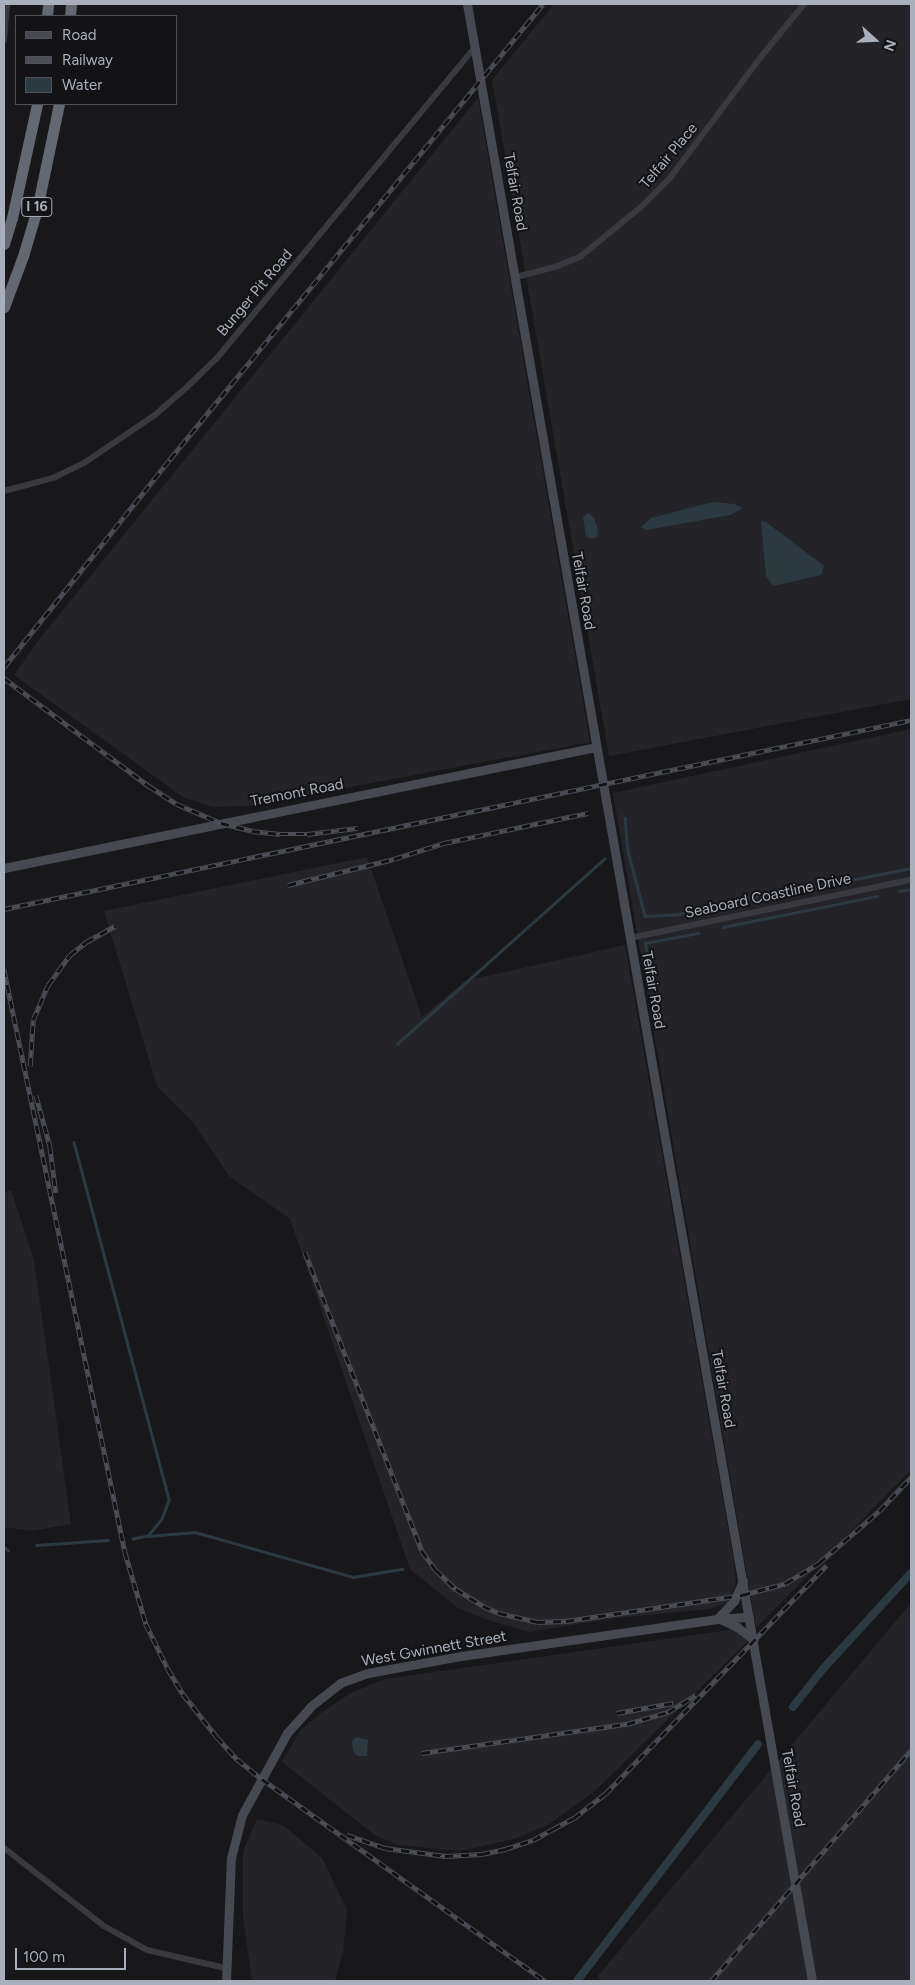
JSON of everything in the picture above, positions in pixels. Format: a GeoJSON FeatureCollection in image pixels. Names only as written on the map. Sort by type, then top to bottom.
{"type":"FeatureCollection","features":[{"type":"Feature","properties":{"kind":"highway","name":"I 16"},"geometry":{"type":"LineString","coordinates":[[4,244],[14,210],[37,105]]}},
{"type":"Feature","properties":{"kind":"highway","name":"I 16"},"geometry":{"type":"LineString","coordinates":[[4,307],[23,256],[37,209],[59,105]]}},
{"type":"Feature","properties":{"kind":"street"},"geometry":{"type":"LineString","coordinates":[[4,40],[7,4]]}},
{"type":"Feature","properties":{"kind":"street","name":"Telfair Road"},"geometry":{"type":"LineString","coordinates":[[467,4],[812,1981]]}},
{"type":"Feature","properties":{"kind":"street","name":"Telfair Place"},"geometry":{"type":"LineString","coordinates":[[516,277],[558,266],[581,256],[642,206],[670,178],[760,58],[804,4]]}},
{"type":"Feature","properties":{"kind":"street","name":"Bunger Pit Road"},"geometry":{"type":"LineString","coordinates":[[4,491],[53,478],[84,463],[155,415],[188,386],[217,358],[475,47]]}},
{"type":"Feature","properties":{"kind":"street","name":"Tremont Road"},"geometry":{"type":"LineString","coordinates":[[4,868],[596,747]]}},
{"type":"Feature","properties":{"kind":"street","name":"Seaboard Coastline Drive"},"geometry":{"type":"LineString","coordinates":[[630,938],[911,880]]}},
{"type":"Feature","properties":{"kind":"street"},"geometry":{"type":"LineString","coordinates":[[743,1581],[734,1601],[717,1619],[737,1627],[754,1640]]}},
{"type":"Feature","properties":{"kind":"street","name":"West Gwinnett Street"},"geometry":{"type":"LineString","coordinates":[[226,1981],[225,1968],[231,1858],[242,1816],[287,1733],[312,1706],[340,1683],[368,1673],[461,1656],[749,1614]]}},
{"type":"Feature","properties":{"kind":"street"},"geometry":{"type":"LineString","coordinates":[[4,1848],[104,1926],[147,1950],[225,1968]]}},
{"type":"Feature","properties":{"kind":"shaded area"},"geometry":{"type":"Polygon","coordinates":[[[554,4],[911,4],[911,699],[609,756],[492,80],[554,4]]]}},
{"type":"Feature","properties":{"kind":"shaded area"},"geometry":{"type":"Polygon","coordinates":[[[478,98],[590,742],[249,806],[212,807],[183,797],[14,675],[41,637],[478,98]]]}},
{"type":"Feature","properties":{"kind":"shaded area"},"geometry":{"type":"Polygon","coordinates":[[[911,729],[911,1470],[756,1628],[613,793],[911,729]]]}},
{"type":"Feature","properties":{"kind":"shaded area"},"geometry":{"type":"Polygon","coordinates":[[[367,857],[422,1017],[465,981],[625,945],[734,1562],[736,1585],[728,1602],[710,1609],[616,1618],[529,1632],[485,1619],[458,1608],[410,1569],[290,1219],[229,1176],[192,1121],[157,1086],[104,911],[367,857]]]}},
{"type":"Feature","properties":{"kind":"shaded area"},"geometry":{"type":"Polygon","coordinates":[[[11,1190],[34,1260],[71,1524],[32,1531],[4,1527],[4,1193],[11,1190]]]}},
{"type":"Feature","properties":{"kind":"shaded area"},"geometry":{"type":"Polygon","coordinates":[[[911,1603],[911,1981],[601,1981],[597,1977],[911,1603]]]}},
{"type":"Feature","properties":{"kind":"shaded area"},"geometry":{"type":"Polygon","coordinates":[[[736,1629],[748,1641],[596,1790],[548,1825],[514,1839],[460,1851],[399,1845],[376,1836],[282,1762],[300,1731],[321,1713],[351,1693],[385,1679],[736,1629]]]}},
{"type":"Feature","properties":{"kind":"shaded area"},"geometry":{"type":"Polygon","coordinates":[[[257,1819],[283,1825],[322,1858],[347,1910],[343,1952],[335,1981],[252,1981],[243,1916],[243,1851],[257,1819]]]}},
{"type":"Feature","properties":{"kind":"water"},"geometry":{"type":"Polygon","coordinates":[[[713,502],[734,504],[743,508],[730,515],[646,530],[641,527],[651,518],[713,502]]]}},
{"type":"Feature","properties":{"kind":"water"},"geometry":{"type":"Polygon","coordinates":[[[589,513],[594,518],[598,529],[597,537],[591,539],[586,536],[583,517],[589,513]]]}},
{"type":"Feature","properties":{"kind":"water"},"geometry":{"type":"Polygon","coordinates":[[[761,521],[766,522],[824,566],[821,575],[773,586],[766,576],[761,521]]]}},
{"type":"Feature","properties":{"kind":"water"},"geometry":{"type":"Polygon","coordinates":[[[356,1737],[368,1740],[367,1756],[357,1756],[353,1750],[352,1742],[356,1737]]]}},
{"type":"Feature","properties":{"kind":"waterway"},"geometry":{"type":"LineString","coordinates":[[625,818],[628,851],[645,916],[679,914],[745,898],[785,893]]}},
{"type":"Feature","properties":{"kind":"waterway"},"geometry":{"type":"LineString","coordinates":[[397,1044],[604,859]]}},
{"type":"Feature","properties":{"kind":"waterway"},"geometry":{"type":"LineString","coordinates":[[805,889],[911,868]]}},
{"type":"Feature","properties":{"kind":"waterway"},"geometry":{"type":"LineString","coordinates":[[899,891],[911,889]]}},
{"type":"Feature","properties":{"kind":"waterway"},"geometry":{"type":"LineString","coordinates":[[723,927],[877,896]]}},
{"type":"Feature","properties":{"kind":"waterway"},"geometry":{"type":"LineString","coordinates":[[650,978],[645,943],[698,933]]}},
{"type":"Feature","properties":{"kind":"waterway"},"geometry":{"type":"LineString","coordinates":[[74,1142],[169,1500],[162,1519],[148,1536],[133,1539]]}},
{"type":"Feature","properties":{"kind":"waterway"},"geometry":{"type":"LineString","coordinates":[[148,1536],[195,1532],[353,1577],[402,1569]]}},
{"type":"Feature","properties":{"kind":"waterway"},"geometry":{"type":"LineString","coordinates":[[36,1545],[108,1540]]}},
{"type":"Feature","properties":{"kind":"waterway"},"geometry":{"type":"LineString","coordinates":[[4,1547],[8,1550]]}},
{"type":"Feature","properties":{"kind":"waterway"},"geometry":{"type":"LineString","coordinates":[[793,1707],[822,1670],[911,1573]]}},
{"type":"Feature","properties":{"kind":"waterway"},"geometry":{"type":"LineString","coordinates":[[577,1981],[758,1744]]}},
{"type":"Feature","properties":{"kind":"railway"},"geometry":{"type":"LineString","coordinates":[[4,667],[170,459],[543,4]]}},
{"type":"Feature","properties":{"kind":"railway"},"geometry":{"type":"LineString","coordinates":[[4,678],[149,786],[177,804],[221,823],[252,831],[280,834],[307,834],[358,828]]}},
{"type":"Feature","properties":{"kind":"railway"},"geometry":{"type":"LineString","coordinates":[[4,909],[911,720]]}},
{"type":"Feature","properties":{"kind":"railway"},"geometry":{"type":"LineString","coordinates":[[288,885],[394,859],[444,843],[588,813]]}},
{"type":"Feature","properties":{"kind":"railway"},"geometry":{"type":"LineString","coordinates":[[30,1066],[33,1020],[48,985],[70,955],[86,942],[115,926]]}},
{"type":"Feature","properties":{"kind":"railway"},"geometry":{"type":"LineString","coordinates":[[4,969],[125,1552],[146,1624],[168,1669],[183,1694],[237,1759],[262,1779],[545,1981]]}},
{"type":"Feature","properties":{"kind":"railway"},"geometry":{"type":"LineString","coordinates":[[36,1095],[50,1146],[56,1193]]}},
{"type":"Feature","properties":{"kind":"railway"},"geometry":{"type":"LineString","coordinates":[[305,1252],[422,1551],[436,1570],[456,1589],[483,1606],[499,1613],[537,1622],[566,1621],[742,1595],[786,1583],[819,1563],[879,1511],[911,1477]]}},
{"type":"Feature","properties":{"kind":"railway"},"geometry":{"type":"LineString","coordinates":[[347,1835],[385,1848],[445,1856],[482,1854],[533,1840],[574,1818],[605,1794],[826,1566]]}},
{"type":"Feature","properties":{"kind":"railway"},"geometry":{"type":"LineString","coordinates":[[422,1753],[627,1724],[668,1712],[696,1695]]}},
{"type":"Feature","properties":{"kind":"railway"},"geometry":{"type":"LineString","coordinates":[[617,1713],[673,1703]]}},
{"type":"Feature","properties":{"kind":"railway"},"geometry":{"type":"LineString","coordinates":[[711,1981],[911,1750]]}}]}
